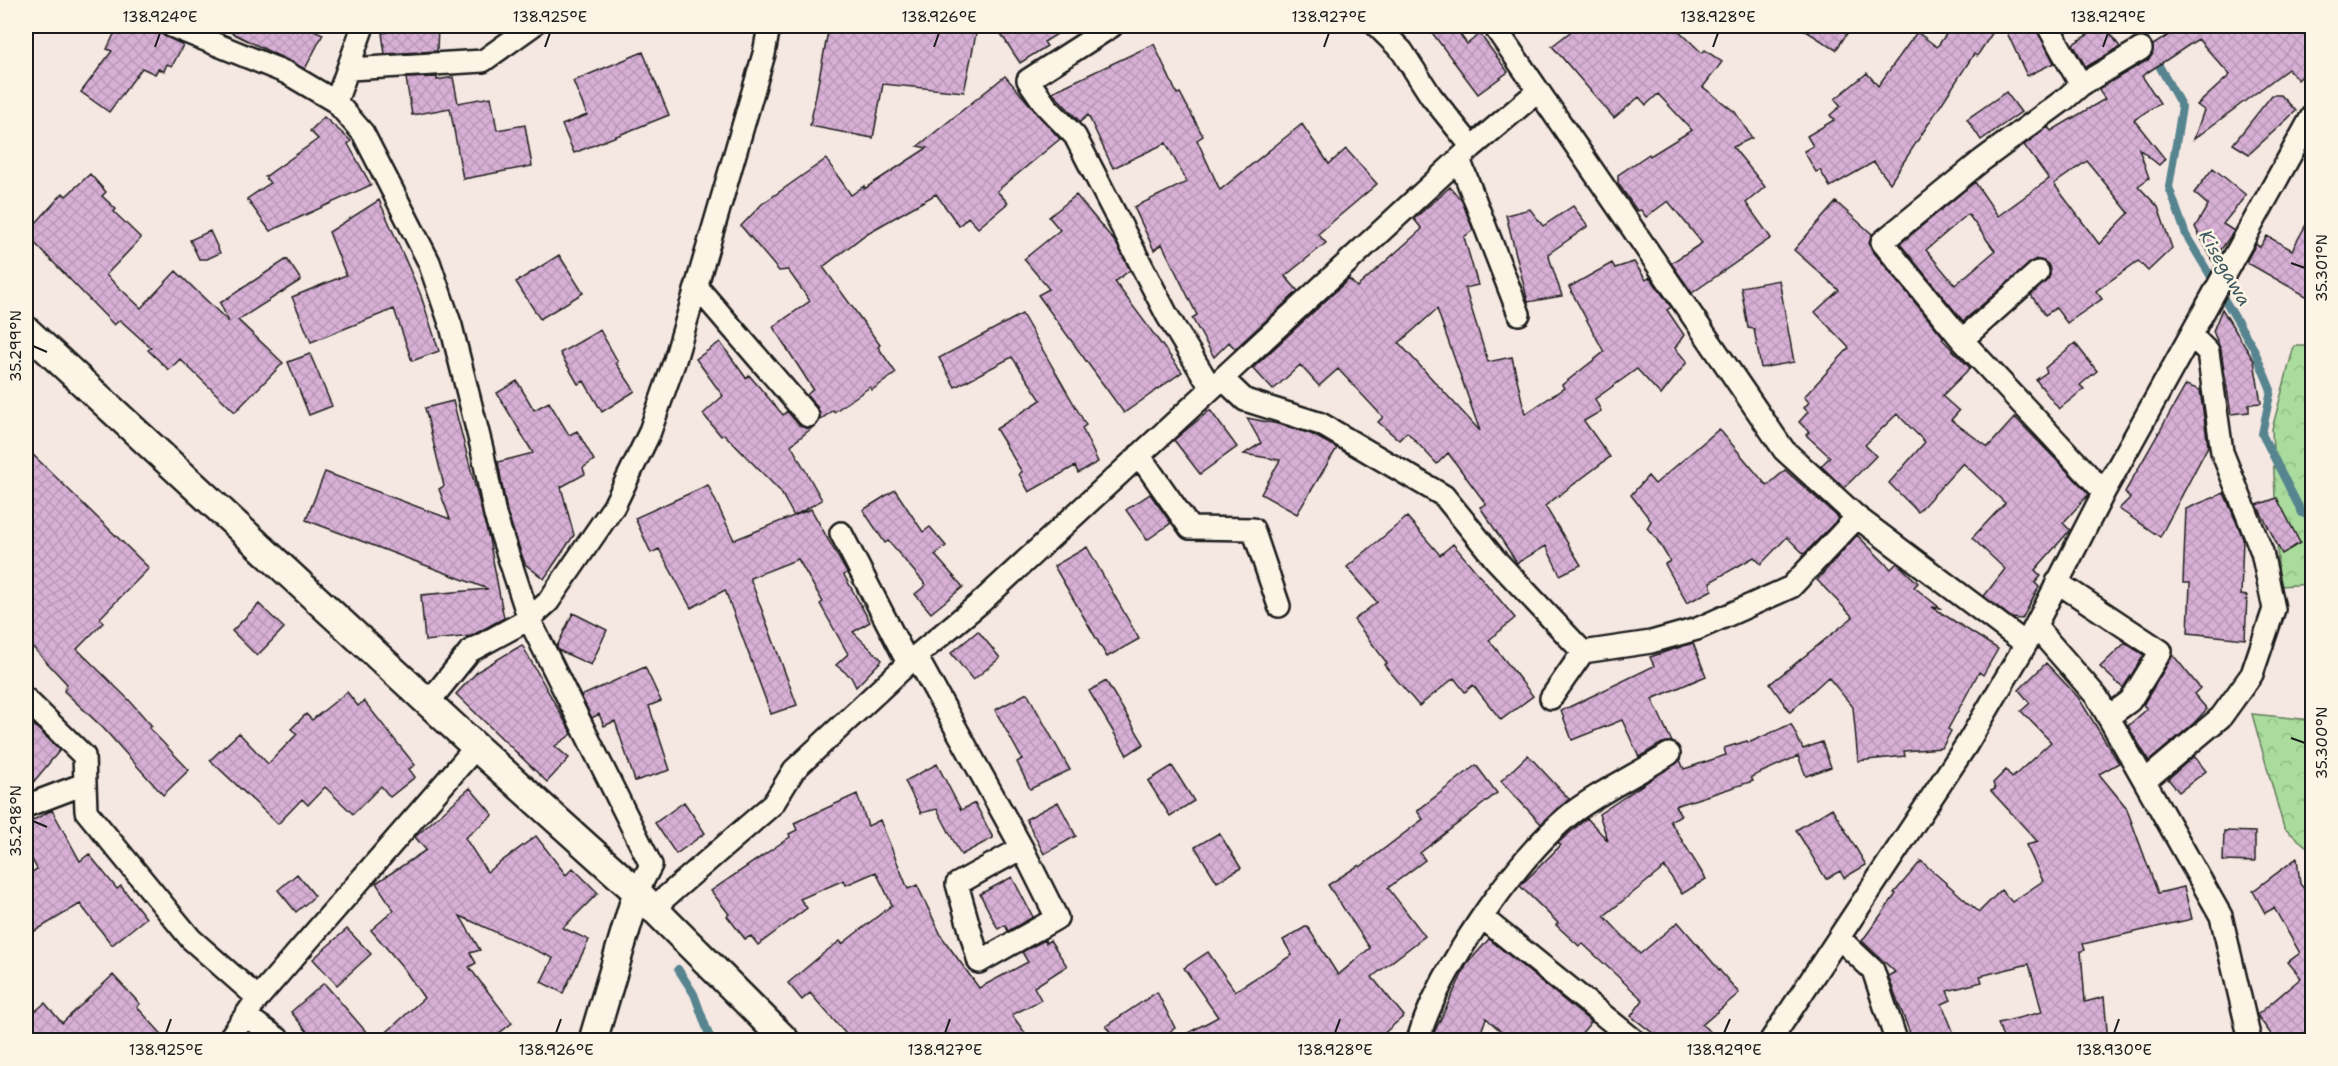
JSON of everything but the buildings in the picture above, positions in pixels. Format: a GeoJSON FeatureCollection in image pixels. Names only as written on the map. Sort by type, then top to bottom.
{"type":"FeatureCollection","features":[{"type":"Feature","properties":{"kind":"street"},"geometry":{"type":"LineString","coordinates":[[171,26],[288,73],[336,102],[363,133],[429,262],[451,326],[498,525],[529,619],[651,865],[644,900],[593,1041]]}},
{"type":"Feature","properties":{"kind":"street"},"geometry":{"type":"LineString","coordinates":[[336,102],[350,69],[363,26]]}},
{"type":"Feature","properties":{"kind":"street"},"geometry":{"type":"LineString","coordinates":[[350,69],[483,62],[532,26]]}},
{"type":"Feature","properties":{"kind":"street"},"geometry":{"type":"LineString","coordinates":[[428,702],[470,651],[529,619],[548,602],[614,506],[649,434],[675,360],[764,54],[769,26]]}},
{"type":"Feature","properties":{"kind":"street"},"geometry":{"type":"LineString","coordinates":[[1112,26],[1028,80],[1046,106],[1075,136],[1167,315],[1217,383],[1245,400],[1321,424],[1444,496],[1495,560],[1583,652]]}},
{"type":"Feature","properties":{"kind":"street"},"geometry":{"type":"LineString","coordinates":[[1377,26],[1402,51],[1466,153],[1519,314]]}},
{"type":"Feature","properties":{"kind":"street"},"geometry":{"type":"LineString","coordinates":[[1494,26],[1511,36],[1538,91],[1784,450],[1857,517],[2030,635],[2097,697],[2221,916],[2250,1041]]}},
{"type":"Feature","properties":{"kind":"street"},"geometry":{"type":"LineString","coordinates":[[2048,26],[2081,85]]}},
{"type":"Feature","properties":{"kind":"street"},"geometry":{"type":"LineString","coordinates":[[2104,492],[1962,340],[1882,242],[1981,161],[2066,99],[2081,85],[2141,50]]}},
{"type":"Feature","properties":{"kind":"street"},"geometry":{"type":"LineString","coordinates":[[644,900],[773,804],[794,770],[912,660],[980,603],[1466,153],[1538,91]]}},
{"type":"Feature","properties":{"kind":"street"},"geometry":{"type":"LineString","coordinates":[[1771,1041],[1967,744],[2030,635],[2104,492],[2313,116]]}},
{"type":"Feature","properties":{"kind":"street"},"geometry":{"type":"LineString","coordinates":[[1962,340],[2038,272]]}},
{"type":"Feature","properties":{"kind":"street"},"geometry":{"type":"LineString","coordinates":[[697,287],[808,416]]}},
{"type":"Feature","properties":{"kind":"street"},"geometry":{"type":"LineString","coordinates":[[26,330],[644,900],[785,1041]]}},
{"type":"Feature","properties":{"kind":"street"},"geometry":{"type":"LineString","coordinates":[[2146,780],[2221,717],[2252,674],[2274,609],[2262,552],[2222,452],[2208,352],[2191,334]]}},
{"type":"Feature","properties":{"kind":"street"},"geometry":{"type":"LineString","coordinates":[[1139,455],[1190,528],[1253,529],[1279,606]]}},
{"type":"Feature","properties":{"kind":"street"},"geometry":{"type":"LineString","coordinates":[[1551,698],[1583,652],[1651,642],[1697,629],[1791,587],[1857,517]]}},
{"type":"Feature","properties":{"kind":"street"},"geometry":{"type":"LineString","coordinates":[[841,533],[1022,848],[1057,918],[979,962],[957,884],[1022,848]]}},
{"type":"Feature","properties":{"kind":"street"},"geometry":{"type":"LineString","coordinates":[[2057,582],[2161,651],[2130,701],[2108,717]]}},
{"type":"Feature","properties":{"kind":"street"},"geometry":{"type":"LineString","coordinates":[[26,699],[84,756],[86,811],[191,939],[280,1041]]}},
{"type":"Feature","properties":{"kind":"street"},"geometry":{"type":"LineString","coordinates":[[228,1041],[252,1007],[476,747]]}},
{"type":"Feature","properties":{"kind":"street"},"geometry":{"type":"LineString","coordinates":[[1418,1041],[1424,1018],[1443,982],[1483,918],[1524,860],[1569,816],[1670,754]]}},
{"type":"Feature","properties":{"kind":"street"},"geometry":{"type":"LineString","coordinates":[[26,806],[84,784]]}},
{"type":"Feature","properties":{"kind":"street"},"geometry":{"type":"LineString","coordinates":[[1483,918],[1634,1041]]}},
{"type":"Feature","properties":{"kind":"street"},"geometry":{"type":"LineString","coordinates":[[1839,938],[1873,970],[1896,1041]]}},
{"type":"Feature","properties":{"kind":"green space"},"geometry":{"type":"Polygon","coordinates":[[[2294,346],[2312,346],[2312,584],[2279,586],[2272,429],[2294,346]]]}},
{"type":"Feature","properties":{"kind":"green space"},"geometry":{"type":"Polygon","coordinates":[[[2252,714],[2312,720],[2312,851],[2284,828],[2252,714]]]}},
{"type":"Feature","properties":{"kind":"waterway","name":"Kisegawa"},"geometry":{"type":"LineString","coordinates":[[2137,26],[2182,107],[2169,187],[2186,235],[2254,349],[2271,390],[2262,434],[2302,513],[2312,517]]}},
{"type":"Feature","properties":{"kind":"waterway"},"geometry":{"type":"LineString","coordinates":[[678,969],[694,994],[709,1035],[714,1040]]}}]}
